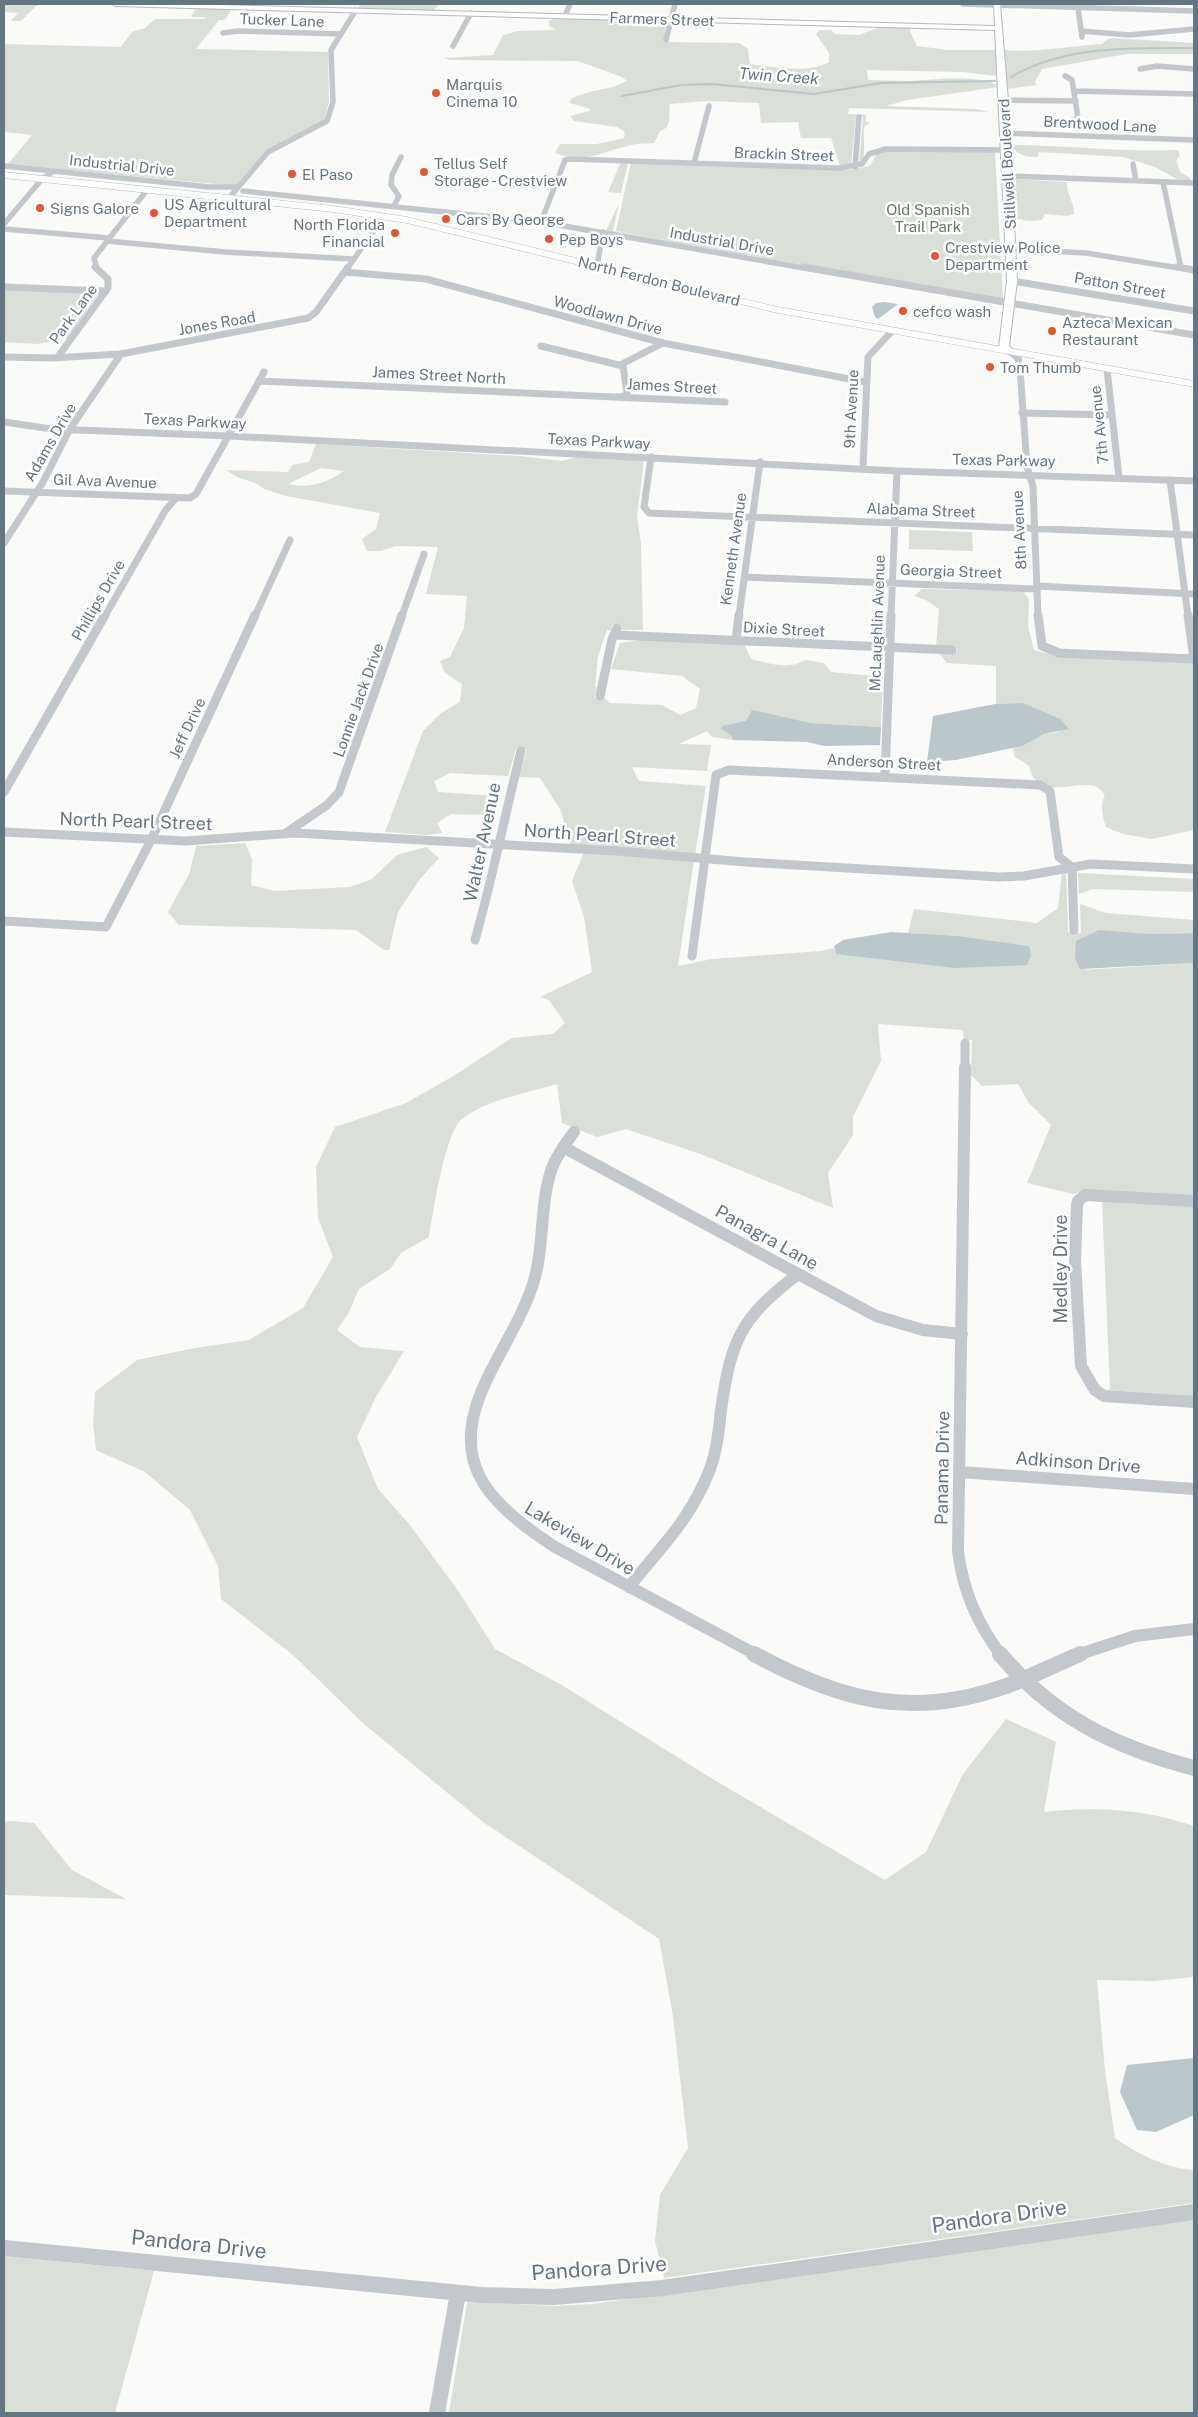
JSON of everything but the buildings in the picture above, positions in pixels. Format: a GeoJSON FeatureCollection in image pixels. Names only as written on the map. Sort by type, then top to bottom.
{"type":"FeatureCollection","features":[{"type":"Feature","properties":{"kind":"main road","name":"North Ferdon Boulevard"},"geometry":{"type":"LineString","coordinates":[[4,175],[384,216],[463,232],[764,307],[1194,384]]}},
{"type":"Feature","properties":{"kind":"street","name":"Farmers Street"},"geometry":{"type":"LineString","coordinates":[[115,4],[999,28]]}},
{"type":"Feature","properties":{"kind":"street"},"geometry":{"type":"LineString","coordinates":[[565,16],[570,4]]}},
{"type":"Feature","properties":{"kind":"street"},"geometry":{"type":"LineString","coordinates":[[666,40],[675,4]]}},
{"type":"Feature","properties":{"kind":"street"},"geometry":{"type":"LineString","coordinates":[[963,4],[1194,11]]}},
{"type":"Feature","properties":{"kind":"street","name":"Stillwell Boulevard"},"geometry":{"type":"LineString","coordinates":[[997,4],[1004,100],[1011,249],[1012,280],[1004,347],[1009,351]]}},
{"type":"Feature","properties":{"kind":"street"},"geometry":{"type":"LineString","coordinates":[[1078,8],[1082,34],[1129,35],[1194,29]]}},
{"type":"Feature","properties":{"kind":"street"},"geometry":{"type":"LineString","coordinates":[[233,199],[250,182],[247,179],[268,152],[327,121],[332,102],[330,54],[356,10]]}},
{"type":"Feature","properties":{"kind":"street"},"geometry":{"type":"LineString","coordinates":[[453,46],[471,13]]}},
{"type":"Feature","properties":{"kind":"street","name":"Tucker Lane"},"geometry":{"type":"LineString","coordinates":[[223,32],[341,34]]}},
{"type":"Feature","properties":{"kind":"street"},"geometry":{"type":"LineString","coordinates":[[1140,68],[1157,66],[1194,68]]}},
{"type":"Feature","properties":{"kind":"street"},"geometry":{"type":"LineString","coordinates":[[1056,121],[1078,118],[1072,80],[1065,76]]}},
{"type":"Feature","properties":{"kind":"street"},"geometry":{"type":"LineString","coordinates":[[1074,91],[1185,97],[1194,94]]}},
{"type":"Feature","properties":{"kind":"street"},"geometry":{"type":"LineString","coordinates":[[1004,100],[1076,101]]}},
{"type":"Feature","properties":{"kind":"street"},"geometry":{"type":"LineString","coordinates":[[694,163],[709,106]]}},
{"type":"Feature","properties":{"kind":"street"},"geometry":{"type":"LineString","coordinates":[[855,166],[859,117]]}},
{"type":"Feature","properties":{"kind":"street","name":"Brentwood Lane"},"geometry":{"type":"LineString","coordinates":[[1005,133],[1194,140]]}},
{"type":"Feature","properties":{"kind":"street","name":"Brackin Street"},"geometry":{"type":"LineString","coordinates":[[541,222],[565,160],[569,159],[839,168],[864,163],[869,154],[886,149],[1006,150]]}},
{"type":"Feature","properties":{"kind":"street"},"geometry":{"type":"LineString","coordinates":[[394,206],[399,196],[390,185],[392,175],[401,157]]}},
{"type":"Feature","properties":{"kind":"street"},"geometry":{"type":"LineString","coordinates":[[1133,164],[1136,181]]}},
{"type":"Feature","properties":{"kind":"street","name":"Industrial Drive"},"geometry":{"type":"LineString","coordinates":[[4,166],[241,189],[541,222],[1194,335]]}},
{"type":"Feature","properties":{"kind":"street"},"geometry":{"type":"LineString","coordinates":[[4,224],[42,179],[54,171]]}},
{"type":"Feature","properties":{"kind":"street"},"geometry":{"type":"LineString","coordinates":[[1007,176],[1194,183]]}},
{"type":"Feature","properties":{"kind":"street"},"geometry":{"type":"LineString","coordinates":[[1163,182],[1182,268]]}},
{"type":"Feature","properties":{"kind":"street","name":"Park Lane"},"geometry":{"type":"LineString","coordinates":[[58,358],[106,291],[108,279],[95,267],[93,262],[108,239],[147,190]]}},
{"type":"Feature","properties":{"kind":"street","name":"Jones Road"},"geometry":{"type":"LineString","coordinates":[[4,357],[58,358],[121,354],[308,318],[316,312],[384,216]]}},
{"type":"Feature","properties":{"kind":"street"},"geometry":{"type":"LineString","coordinates":[[4,230],[216,251],[353,259]]}},
{"type":"Feature","properties":{"kind":"street"},"geometry":{"type":"LineString","coordinates":[[597,266],[603,232]]}},
{"type":"Feature","properties":{"kind":"street"},"geometry":{"type":"LineString","coordinates":[[1011,249],[1086,253],[1194,270]]}},
{"type":"Feature","properties":{"kind":"street","name":"Woodlawn Drive"},"geometry":{"type":"LineString","coordinates":[[345,272],[426,279],[663,343],[865,382]]}},
{"type":"Feature","properties":{"kind":"street","name":"Patton Street"},"geometry":{"type":"LineString","coordinates":[[1012,280],[1194,311]]}},
{"type":"Feature","properties":{"kind":"street"},"geometry":{"type":"LineString","coordinates":[[4,287],[106,291]]}},
{"type":"Feature","properties":{"kind":"street","name":"9th Avenue"},"geometry":{"type":"LineString","coordinates":[[863,468],[865,382],[870,354],[892,331]]}},
{"type":"Feature","properties":{"kind":"street"},"geometry":{"type":"LineString","coordinates":[[620,366],[663,343]]}},
{"type":"Feature","properties":{"kind":"street"},"geometry":{"type":"LineString","coordinates":[[541,346],[625,368],[627,393],[625,396],[618,397]]}},
{"type":"Feature","properties":{"kind":"street","name":"8th Avenue"},"geometry":{"type":"LineString","coordinates":[[1009,351],[1018,358],[1029,474],[1033,486],[1037,588],[1042,646],[1059,652],[1194,659]]}},
{"type":"Feature","properties":{"kind":"street","name":"Adams Drive"},"geometry":{"type":"LineString","coordinates":[[4,544],[37,492],[70,429],[121,354]]}},
{"type":"Feature","properties":{"kind":"street","name":"7th Avenue"},"geometry":{"type":"LineString","coordinates":[[1107,369],[1119,478]]}},
{"type":"Feature","properties":{"kind":"street"},"geometry":{"type":"LineString","coordinates":[[176,498],[186,499],[196,494],[264,372]]}},
{"type":"Feature","properties":{"kind":"street","name":"James Street North"},"geometry":{"type":"LineString","coordinates":[[259,381],[618,397]]}},
{"type":"Feature","properties":{"kind":"street","name":"James Street"},"geometry":{"type":"LineString","coordinates":[[618,397],[725,402]]}},
{"type":"Feature","properties":{"kind":"street"},"geometry":{"type":"LineString","coordinates":[[1022,413],[1111,415]]}},
{"type":"Feature","properties":{"kind":"street","name":"Texas Parkway"},"geometry":{"type":"LineString","coordinates":[[4,422],[38,428],[897,470],[1194,481]]}},
{"type":"Feature","properties":{"kind":"street","name":"Alabama Street"},"geometry":{"type":"LineString","coordinates":[[651,457],[645,491],[644,507],[646,511],[1194,535]]}},
{"type":"Feature","properties":{"kind":"street","name":"Kenneth Avenue"},"geometry":{"type":"LineString","coordinates":[[736,640],[760,462]]}},
{"type":"Feature","properties":{"kind":"street","name":"McLaughlin Avenue"},"geometry":{"type":"LineString","coordinates":[[885,776],[897,470]]}},
{"type":"Feature","properties":{"kind":"street"},"geometry":{"type":"LineString","coordinates":[[1170,480],[1194,659]]}},
{"type":"Feature","properties":{"kind":"street","name":"Gil Ava Avenue"},"geometry":{"type":"LineString","coordinates":[[4,490],[176,498]]}},
{"type":"Feature","properties":{"kind":"street","name":"Phillips Drive"},"geometry":{"type":"LineString","coordinates":[[4,792],[165,511],[176,498]]}},
{"type":"Feature","properties":{"kind":"street","name":"Jeff Drive"},"geometry":{"type":"LineString","coordinates":[[4,921],[106,927],[151,840],[290,540]]}},
{"type":"Feature","properties":{"kind":"street","name":"Lonnie Jack Drive"},"geometry":{"type":"LineString","coordinates":[[286,833],[327,805],[338,792],[424,554]]}},
{"type":"Feature","properties":{"kind":"street","name":"Georgia Street"},"geometry":{"type":"LineString","coordinates":[[745,577],[1194,594]]}},
{"type":"Feature","properties":{"kind":"street","name":"Dixie Street"},"geometry":{"type":"LineString","coordinates":[[600,696],[616,631],[736,640],[952,650]]}},
{"type":"Feature","properties":{"kind":"street","name":"Walter Avenue"},"geometry":{"type":"LineString","coordinates":[[475,940],[490,888],[500,832],[521,751]]}},
{"type":"Feature","properties":{"kind":"street","name":"Anderson Street"},"geometry":{"type":"LineString","coordinates":[[705,858],[716,776],[723,771],[740,769],[1032,783],[1044,786],[1050,791],[1051,795],[1059,857],[1072,867]]}},
{"type":"Feature","properties":{"kind":"street","name":"North Pearl Street"},"geometry":{"type":"LineString","coordinates":[[4,832],[199,842],[286,833],[616,851],[999,877],[1024,876],[1091,864],[1194,869]]}},
{"type":"Feature","properties":{"kind":"street"},"geometry":{"type":"LineString","coordinates":[[692,956],[705,858]]}},
{"type":"Feature","properties":{"kind":"street"},"geometry":{"type":"LineString","coordinates":[[1072,867],[1074,930]]}},
{"type":"Feature","properties":{"kind":"street","name":"Panama Drive"},"geometry":{"type":"LineString","coordinates":[[965,1043],[958,1552],[963,1588],[986,1636],[1021,1680],[1067,1718],[1116,1744],[1194,1768]]}},
{"type":"Feature","properties":{"kind":"street","name":"Lakeview Drive"},"geometry":{"type":"LineString","coordinates":[[574,1132],[563,1147],[554,1165],[548,1186],[540,1256],[534,1284],[474,1412],[470,1435],[472,1457],[487,1489],[512,1518],[555,1547],[798,1677],[835,1693],[855,1698],[887,1703],[928,1702],[988,1692],[1117,1640],[1164,1631],[1194,1629]]}},
{"type":"Feature","properties":{"kind":"street","name":"Panagra Lane"},"geometry":{"type":"LineString","coordinates":[[563,1147],[876,1316],[923,1330],[962,1334]]}},
{"type":"Feature","properties":{"kind":"street","name":"Medley Drive"},"geometry":{"type":"LineString","coordinates":[[1194,1201],[1090,1194],[1082,1197],[1077,1205],[1077,1314],[1081,1366],[1095,1390],[1104,1396],[1194,1402]]}},
{"type":"Feature","properties":{"kind":"street"},"geometry":{"type":"LineString","coordinates":[[629,1587],[683,1521],[694,1504],[710,1468],[719,1428],[726,1369],[736,1338],[746,1321],[763,1301],[798,1274]]}},
{"type":"Feature","properties":{"kind":"street","name":"Adkinson Drive"},"geometry":{"type":"LineString","coordinates":[[960,1472],[1194,1489]]}},
{"type":"Feature","properties":{"kind":"street","name":"Pandora Drive"},"geometry":{"type":"LineString","coordinates":[[4,2248],[458,2293],[554,2298],[590,2296],[1194,2212]]}},
{"type":"Feature","properties":{"kind":"street"},"geometry":{"type":"LineString","coordinates":[[437,2413],[458,2293]]}},
{"type":"Feature","properties":{"kind":"green space"},"geometry":{"type":"Polygon","coordinates":[[[4,4],[43,4],[36,6],[21,21],[11,21],[18,13],[4,12],[4,4]]]}},
{"type":"Feature","properties":{"kind":"green space"},"geometry":{"type":"Polygon","coordinates":[[[361,4],[439,4],[433,11],[357,9],[361,4]]]}},
{"type":"Feature","properties":{"kind":"green space"},"geometry":{"type":"Polygon","coordinates":[[[206,7],[232,8],[225,20],[219,20],[196,49],[328,52],[329,102],[324,121],[265,151],[237,186],[8,164],[32,135],[4,132],[4,44],[121,47],[132,32],[145,28],[155,19],[204,19],[205,17],[191,17],[195,10],[206,7]]]}},
{"type":"Feature","properties":{"kind":"green space"},"geometry":{"type":"Polygon","coordinates":[[[561,16],[630,18],[632,26],[666,26],[664,42],[739,43],[748,49],[750,64],[791,69],[811,68],[829,62],[829,53],[816,34],[819,30],[831,30],[835,34],[859,35],[882,26],[908,26],[917,46],[948,50],[997,50],[999,87],[907,100],[886,106],[977,109],[988,112],[849,108],[848,114],[866,115],[866,122],[870,122],[864,127],[864,156],[859,164],[863,117],[856,117],[851,166],[840,166],[831,138],[801,138],[798,122],[761,123],[759,103],[707,101],[670,104],[667,127],[660,131],[654,143],[633,144],[591,156],[574,158],[555,153],[560,144],[597,144],[624,138],[625,132],[617,127],[574,121],[570,116],[590,111],[590,109],[570,103],[571,99],[584,93],[613,87],[627,81],[622,77],[578,61],[450,60],[444,58],[493,55],[503,35],[518,31],[556,30],[549,26],[549,21],[561,16]],[[867,70],[868,80],[907,81],[963,78],[996,84],[997,76],[962,72],[867,70]]]}},
{"type":"Feature","properties":{"kind":"green space"},"geometry":{"type":"Polygon","coordinates":[[[1112,38],[1194,43],[1194,54],[1127,54],[1042,69],[1035,82],[1037,85],[1006,89],[1003,50],[1040,50],[1102,44],[1112,38]]]}},
{"type":"Feature","properties":{"kind":"green space"},"geometry":{"type":"Polygon","coordinates":[[[1010,146],[1178,150],[1180,156],[1176,160],[1180,172],[1190,178],[1191,182],[1180,181],[1155,167],[1123,157],[1039,152],[1038,157],[1030,157],[1016,152],[1010,146]]]}},
{"type":"Feature","properties":{"kind":"green space","name":"Old Spanish Trail Park"},"geometry":{"type":"Polygon","coordinates":[[[883,151],[995,152],[1003,299],[606,231],[619,203],[613,231],[665,240],[616,231],[631,163],[847,170],[870,166],[876,155],[883,151]]]}},
{"type":"Feature","properties":{"kind":"green space"},"geometry":{"type":"Polygon","coordinates":[[[621,162],[628,163],[621,193],[608,192],[621,162]]]}},
{"type":"Feature","properties":{"kind":"green space"},"geometry":{"type":"Polygon","coordinates":[[[1011,179],[1067,182],[1074,214],[1067,216],[1045,214],[1042,220],[1028,221],[1013,218],[1011,179]]]}},
{"type":"Feature","properties":{"kind":"green space"},"geometry":{"type":"Polygon","coordinates":[[[4,289],[49,292],[100,292],[68,338],[38,344],[4,342],[4,289]]]}},
{"type":"Feature","properties":{"kind":"green space"},"geometry":{"type":"Polygon","coordinates":[[[316,444],[519,456],[562,461],[577,457],[644,460],[637,516],[641,544],[643,630],[622,630],[622,626],[612,625],[611,630],[607,630],[598,656],[595,686],[597,689],[594,698],[605,698],[610,703],[662,705],[680,715],[696,708],[700,689],[682,676],[611,669],[620,643],[648,639],[744,644],[751,659],[765,663],[792,665],[806,660],[824,663],[831,672],[883,677],[881,727],[811,723],[779,716],[722,726],[722,729],[731,735],[733,740],[712,737],[707,731],[679,744],[711,745],[707,771],[632,767],[638,780],[641,781],[706,786],[695,855],[571,846],[561,811],[540,778],[519,777],[527,749],[516,749],[508,776],[450,773],[434,781],[438,792],[495,796],[489,815],[451,814],[437,823],[442,833],[426,835],[385,832],[423,731],[441,713],[460,702],[462,684],[445,673],[440,661],[450,657],[464,628],[467,596],[426,594],[438,547],[396,546],[381,551],[367,551],[362,539],[376,529],[380,513],[286,496],[264,489],[226,470],[288,472],[292,465],[309,462],[316,444]],[[321,468],[288,484],[304,486],[318,484],[344,471],[321,468]]]}},
{"type":"Feature","properties":{"kind":"green space"},"geometry":{"type":"Polygon","coordinates":[[[909,530],[972,532],[973,551],[909,549],[909,530]]]}},
{"type":"Feature","properties":{"kind":"green space"},"geometry":{"type":"Polygon","coordinates":[[[922,589],[1023,591],[1029,600],[1028,627],[1034,650],[1055,656],[1194,661],[1194,830],[1152,839],[1123,834],[1106,827],[1102,810],[1105,794],[1096,787],[1087,785],[1048,787],[1033,777],[1029,766],[1014,756],[1013,748],[1044,734],[1060,732],[1023,703],[996,704],[996,666],[947,663],[937,651],[957,652],[957,648],[936,647],[939,609],[926,600],[914,596],[922,589]]]}},
{"type":"Feature","properties":{"kind":"green space"},"geometry":{"type":"Polygon","coordinates":[[[245,843],[252,859],[251,885],[275,891],[350,887],[372,879],[397,855],[426,847],[439,858],[420,879],[398,912],[389,950],[384,950],[356,930],[179,925],[168,912],[189,874],[196,846],[245,843]]]}},
{"type":"Feature","properties":{"kind":"green space"},"geometry":{"type":"Polygon","coordinates":[[[584,852],[694,860],[678,966],[712,959],[821,951],[834,948],[836,954],[1029,946],[959,936],[908,933],[914,909],[1037,923],[1058,908],[1062,872],[1066,873],[1068,932],[1081,933],[1080,904],[1106,913],[1194,920],[1194,933],[1148,934],[1084,970],[1194,963],[1194,1197],[1082,1191],[1073,1194],[1027,1183],[1051,1125],[1029,1103],[1018,1084],[982,1086],[971,1075],[972,1040],[964,1040],[963,1030],[878,1024],[881,1061],[853,1117],[853,1135],[828,1173],[833,1208],[698,1153],[626,1129],[597,1137],[562,1123],[557,1084],[496,1101],[463,1118],[451,1138],[445,1155],[429,1237],[401,1253],[390,1269],[359,1289],[348,1314],[337,1330],[360,1347],[404,1351],[376,1397],[357,1437],[378,1489],[409,1524],[459,1592],[495,1649],[560,1684],[711,1778],[885,1880],[926,1852],[963,1774],[1006,1719],[1056,1742],[1044,1812],[1082,1809],[1120,1810],[1157,1816],[1194,1826],[1194,1977],[1154,1981],[1097,1980],[1105,2071],[1115,2138],[1152,2159],[1183,2169],[1194,2170],[1194,2203],[664,2278],[655,2241],[660,2195],[688,2148],[673,2016],[659,1939],[483,1822],[365,1725],[293,1655],[221,1599],[218,1566],[190,1510],[145,1472],[96,1450],[93,1423],[95,1392],[137,1360],[195,1348],[249,1340],[303,1308],[333,1257],[318,1218],[316,1167],[335,1127],[406,1103],[455,1075],[512,1038],[553,1034],[565,1023],[549,1000],[540,997],[592,972],[584,917],[572,881],[584,852]]]}},
{"type":"Feature","properties":{"kind":"green space"},"geometry":{"type":"Polygon","coordinates":[[[1078,873],[1194,879],[1194,892],[1093,889],[1079,894],[1078,873]]]}},
{"type":"Feature","properties":{"kind":"green space"},"geometry":{"type":"Polygon","coordinates":[[[1102,1200],[1194,1205],[1194,1397],[1110,1390],[1102,1200]]]}},
{"type":"Feature","properties":{"kind":"green space"},"geometry":{"type":"Polygon","coordinates":[[[4,1822],[34,1823],[72,1870],[126,1899],[4,1895],[4,1822]]]}},
{"type":"Feature","properties":{"kind":"green space"},"geometry":{"type":"Polygon","coordinates":[[[1194,2220],[1194,2413],[449,2413],[467,2302],[555,2306],[592,2304],[1194,2220]]]}},
{"type":"Feature","properties":{"kind":"green space"},"geometry":{"type":"Polygon","coordinates":[[[4,2256],[154,2271],[115,2413],[4,2413],[4,2256]]]}},
{"type":"Feature","properties":{"kind":"shaded area"},"geometry":{"type":"Polygon","coordinates":[[[876,303],[898,304],[878,319],[875,317],[872,307],[876,303]]]}},
{"type":"Feature","properties":{"kind":"shaded area"},"geometry":{"type":"Polygon","coordinates":[[[1023,703],[1060,719],[1069,729],[1044,734],[1022,746],[956,760],[927,762],[933,716],[995,704],[1023,703]]]}},
{"type":"Feature","properties":{"kind":"shaded area"},"geometry":{"type":"Polygon","coordinates":[[[752,710],[811,723],[881,727],[880,745],[824,746],[807,742],[733,740],[731,735],[721,729],[722,726],[746,721],[752,710]]]}},
{"type":"Feature","properties":{"kind":"shaded area"},"geometry":{"type":"Polygon","coordinates":[[[1099,930],[1148,934],[1194,933],[1194,963],[1080,969],[1075,958],[1076,941],[1099,930]]]}},
{"type":"Feature","properties":{"kind":"shaded area"},"geometry":{"type":"Polygon","coordinates":[[[891,932],[959,936],[1029,946],[1031,955],[1027,965],[955,968],[836,954],[834,946],[843,940],[891,932]]]}},
{"type":"Feature","properties":{"kind":"shaded area"},"geometry":{"type":"Polygon","coordinates":[[[1194,2058],[1194,2115],[1156,2132],[1137,2130],[1120,2092],[1127,2065],[1194,2058]]]}},
{"type":"Feature","properties":{"kind":"waterway","name":"Twin Creek"},"geometry":{"type":"LineString","coordinates":[[1011,77],[1054,59],[1100,50],[1194,48]]}},
{"type":"Feature","properties":{"kind":"waterway","name":"Twin Creek"},"geometry":{"type":"LineString","coordinates":[[622,96],[681,85],[712,84],[814,94],[881,83],[995,81]]}},
{"type":"Feature","properties":{"kind":"place","name":"Marquis Cinema 10"},"geometry":{"type":"Point","coordinates":[436,93]}},
{"type":"Feature","properties":{"kind":"place","name":"Tellus Self Storage - Crestview"},"geometry":{"type":"Point","coordinates":[424,172]}},
{"type":"Feature","properties":{"kind":"place","name":"El Paso"},"geometry":{"type":"Point","coordinates":[292,174]}},
{"type":"Feature","properties":{"kind":"place","name":"Signs Galore"},"geometry":{"type":"Point","coordinates":[40,208]}},
{"type":"Feature","properties":{"kind":"place","name":"US Agricultural Department"},"geometry":{"type":"Point","coordinates":[154,213]}},
{"type":"Feature","properties":{"kind":"place","name":"Cars By George"},"geometry":{"type":"Point","coordinates":[446,219]}},
{"type":"Feature","properties":{"kind":"place","name":"North Florida Financial"},"geometry":{"type":"Point","coordinates":[395,233]}},
{"type":"Feature","properties":{"kind":"place","name":"Pep Boys"},"geometry":{"type":"Point","coordinates":[549,239]}},
{"type":"Feature","properties":{"kind":"place","name":"Crestview Police Department"},"geometry":{"type":"Point","coordinates":[935,256]}},
{"type":"Feature","properties":{"kind":"place","name":"cefco wash"},"geometry":{"type":"Point","coordinates":[903,311]}},
{"type":"Feature","properties":{"kind":"place","name":"Azteca Mexican Restaurant"},"geometry":{"type":"Point","coordinates":[1052,331]}},
{"type":"Feature","properties":{"kind":"place","name":"Tom Thumb"},"geometry":{"type":"Point","coordinates":[990,367]}}]}
